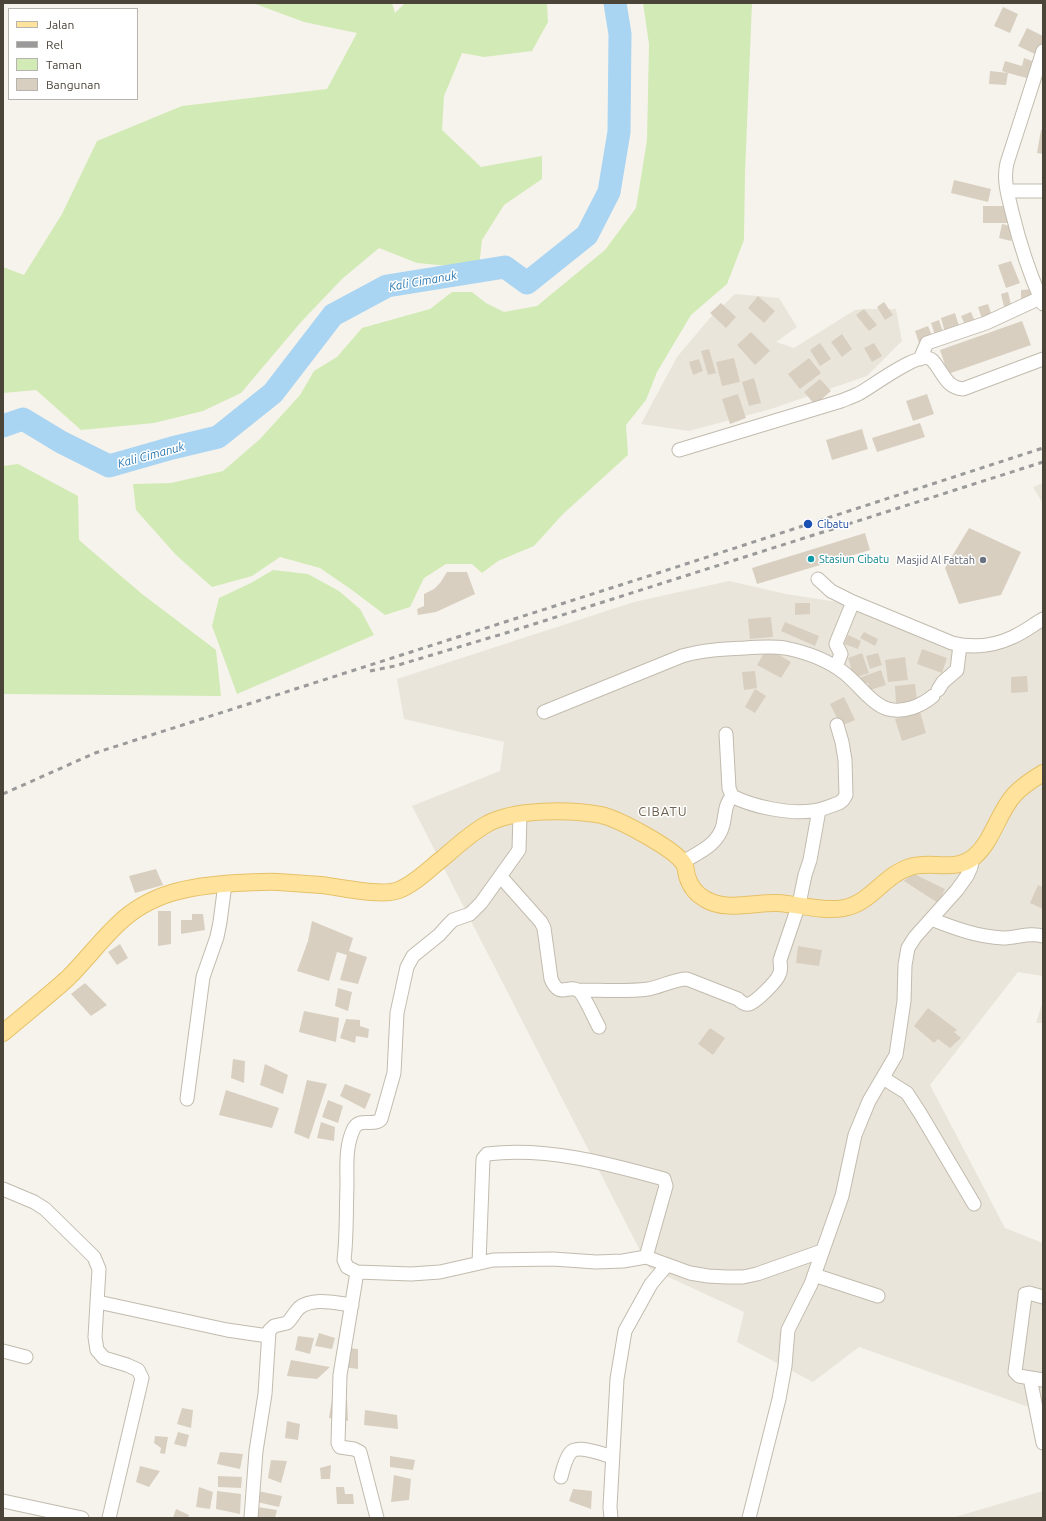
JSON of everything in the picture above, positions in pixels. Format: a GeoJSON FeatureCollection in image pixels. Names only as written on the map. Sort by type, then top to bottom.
{"type":"FeatureCollection","features":[{"type":"Feature","properties":{"kind":"main road"},"geometry":{"type":"LineString","coordinates":[[3,1033],[67,978],[119,922],[145,903],[185,888],[225,884],[271,882],[315,884],[385,893],[398,891],[416,880],[488,824],[503,818],[520,814],[567,811],[602,815],[614,819],[658,842],[683,862],[690,884],[699,894],[710,902],[725,905],[774,903],[799,904],[825,910],[842,908],[859,904],[897,873],[911,866],[954,865],[964,863],[973,858],[990,836],[1013,796],[1031,780],[1043,773]]}},
{"type":"Feature","properties":{"kind":"street"},"geometry":{"type":"LineString","coordinates":[[920,359],[927,343],[1042,301],[1039,283],[1025,261],[1005,180],[1007,163],[1043,51]]}},
{"type":"Feature","properties":{"kind":"street"},"geometry":{"type":"LineString","coordinates":[[1007,191],[1043,191]]}},
{"type":"Feature","properties":{"kind":"street"},"geometry":{"type":"LineString","coordinates":[[679,450],[858,395],[904,365],[928,357],[932,359],[951,386],[963,389],[1043,359]]}},
{"type":"Feature","properties":{"kind":"street"},"geometry":{"type":"LineString","coordinates":[[818,579],[831,591],[853,602],[960,645],[978,646],[1014,637],[1043,618]]}},
{"type":"Feature","properties":{"kind":"street"},"geometry":{"type":"LineString","coordinates":[[836,667],[841,654],[836,644],[853,602]]}},
{"type":"Feature","properties":{"kind":"street"},"geometry":{"type":"LineString","coordinates":[[544,712],[682,656],[696,652],[769,647],[785,648],[826,662],[844,672],[876,703],[887,709],[896,710],[918,706],[926,702],[935,693],[943,682],[957,670],[960,645]]}},
{"type":"Feature","properties":{"kind":"street"},"geometry":{"type":"LineString","coordinates":[[726,734],[729,788],[732,796],[754,804],[803,812],[819,810],[839,803],[846,795],[845,760],[838,725]]}},
{"type":"Feature","properties":{"kind":"street"},"geometry":{"type":"LineString","coordinates":[[683,862],[710,846],[716,840],[721,833],[726,804],[732,796]]}},
{"type":"Feature","properties":{"kind":"street"},"geometry":{"type":"LineString","coordinates":[[501,877],[544,928],[551,979],[557,990],[646,989],[680,979],[687,980],[738,999],[743,1003],[749,1004],[775,982],[779,975],[781,967],[780,960],[799,904],[819,810]]}},
{"type":"Feature","properties":{"kind":"street"},"geometry":{"type":"LineString","coordinates":[[520,814],[519,850],[501,877],[470,914],[453,920],[439,935],[413,956],[407,967],[397,1013],[394,1073],[388,1098],[381,1119],[378,1122],[366,1122],[354,1127],[350,1138],[347,1157],[344,1260],[347,1267],[357,1272],[411,1274],[440,1272],[493,1260],[553,1259],[596,1262],[623,1261],[646,1257],[667,1265],[708,1276],[743,1277],[773,1269],[822,1251]]}},
{"type":"Feature","properties":{"kind":"street"},"geometry":{"type":"LineString","coordinates":[[749,1518],[779,1399],[785,1366],[788,1330],[811,1284],[842,1196],[855,1135],[869,1101],[896,1055],[904,1001],[905,965],[908,948],[915,937],[957,890],[967,876],[973,858]]}},
{"type":"Feature","properties":{"kind":"street"},"geometry":{"type":"LineString","coordinates":[[187,1099],[203,977],[219,929],[225,884]]}},
{"type":"Feature","properties":{"kind":"street"},"geometry":{"type":"LineString","coordinates":[[931,919],[950,927],[979,935],[1011,938],[1031,935],[1043,936]]}},
{"type":"Feature","properties":{"kind":"street"},"geometry":{"type":"LineString","coordinates":[[578,990],[599,1028]]}},
{"type":"Feature","properties":{"kind":"street"},"geometry":{"type":"LineString","coordinates":[[883,1078],[907,1093],[974,1204]]}},
{"type":"Feature","properties":{"kind":"street"},"geometry":{"type":"LineString","coordinates":[[479,1263],[483,1159],[487,1154],[507,1152],[546,1153],[616,1166],[664,1178],[666,1186],[646,1257]]}},
{"type":"Feature","properties":{"kind":"street"},"geometry":{"type":"LineString","coordinates":[[3,1189],[34,1202],[45,1209],[94,1257],[99,1269],[95,1337],[97,1350],[104,1358],[138,1370],[142,1378],[109,1518]]}},
{"type":"Feature","properties":{"kind":"street"},"geometry":{"type":"LineString","coordinates":[[611,1518],[612,1457],[617,1379],[624,1331],[651,1284],[667,1265]]}},
{"type":"Feature","properties":{"kind":"street"},"geometry":{"type":"LineString","coordinates":[[357,1272],[340,1375],[338,1443],[340,1447],[354,1449],[360,1452],[377,1518]]}},
{"type":"Feature","properties":{"kind":"street"},"geometry":{"type":"LineString","coordinates":[[814,1275],[878,1296]]}},
{"type":"Feature","properties":{"kind":"street"},"geometry":{"type":"LineString","coordinates":[[1043,1297],[1027,1293],[1025,1296],[1015,1372],[1019,1376],[1037,1379],[1043,1444]]}},
{"type":"Feature","properties":{"kind":"street"},"geometry":{"type":"LineString","coordinates":[[98,1302],[227,1330],[268,1336]]}},
{"type":"Feature","properties":{"kind":"street"},"geometry":{"type":"LineString","coordinates":[[252,1518],[256,1451],[265,1394],[268,1336],[270,1328],[287,1323],[295,1312],[306,1304],[314,1302],[352,1304]]}},
{"type":"Feature","properties":{"kind":"street"},"geometry":{"type":"LineString","coordinates":[[3,1351],[26,1357]]}},
{"type":"Feature","properties":{"kind":"street"},"geometry":{"type":"LineString","coordinates":[[561,1477],[570,1452],[576,1449],[582,1449],[612,1457]]}},
{"type":"Feature","properties":{"kind":"street"},"geometry":{"type":"LineString","coordinates":[[3,1501],[82,1518]]}},
{"type":"Feature","properties":{"kind":"shaded area"},"geometry":{"type":"Polygon","coordinates":[[[735,294],[779,298],[797,327],[776,342],[794,348],[855,310],[864,309],[896,309],[902,341],[867,376],[771,409],[689,431],[641,424],[677,357],[709,319],[735,294]]]}},
{"type":"Feature","properties":{"kind":"shaded area"},"geometry":{"type":"Polygon","coordinates":[[[1043,483],[1043,504],[1033,487],[1043,483]]]}},
{"type":"Feature","properties":{"kind":"shaded area"},"geometry":{"type":"Polygon","coordinates":[[[729,581],[786,594],[850,604],[969,649],[1043,620],[1043,976],[1018,972],[930,1085],[1005,1228],[1043,1243],[1043,1412],[859,1347],[813,1382],[737,1342],[744,1312],[649,1268],[412,806],[500,771],[504,742],[404,719],[397,679],[634,602],[729,581]]]}},
{"type":"Feature","properties":{"kind":"shaded area"},"geometry":{"type":"Polygon","coordinates":[[[1043,1001],[1043,1023],[1036,1023],[1043,1001]]]}},
{"type":"Feature","properties":{"kind":"shaded area"},"geometry":{"type":"Polygon","coordinates":[[[1043,1491],[1043,1518],[952,1518],[1043,1491]]]}},
{"type":"Feature","properties":{"kind":"green space"},"geometry":{"type":"Polygon","coordinates":[[[253,3],[392,3],[395,13],[405,3],[547,3],[548,22],[532,51],[484,57],[462,53],[444,96],[442,130],[481,167],[542,156],[542,179],[504,205],[482,240],[478,275],[449,266],[417,263],[379,248],[342,279],[301,322],[241,393],[203,411],[154,423],[81,430],[36,390],[3,393],[3,267],[24,275],[62,214],[97,141],[182,106],[327,89],[357,33],[304,22],[253,3]]]}},
{"type":"Feature","properties":{"kind":"green space"},"geometry":{"type":"Polygon","coordinates":[[[643,3],[752,3],[745,173],[744,240],[727,284],[691,315],[657,372],[646,400],[626,425],[628,455],[563,514],[534,546],[498,561],[482,573],[472,564],[446,564],[424,578],[410,607],[385,615],[320,568],[280,557],[252,576],[212,587],[176,555],[136,510],[133,484],[171,483],[223,471],[260,439],[300,395],[314,371],[337,357],[362,328],[430,309],[452,292],[472,292],[486,303],[504,312],[537,306],[605,250],[636,208],[647,140],[649,44],[643,3]]]}},
{"type":"Feature","properties":{"kind":"green space"},"geometry":{"type":"Polygon","coordinates":[[[18,464],[78,496],[79,540],[142,594],[216,650],[221,696],[3,694],[3,466],[18,464]]]}},
{"type":"Feature","properties":{"kind":"green space"},"geometry":{"type":"Polygon","coordinates":[[[273,570],[308,574],[339,591],[360,609],[374,635],[237,694],[212,626],[219,598],[251,583],[273,570]]]}},
{"type":"Feature","properties":{"kind":"building"},"geometry":{"type":"Polygon","coordinates":[[[1003,7],[1018,14],[1010,33],[994,26],[1003,7]]]}},
{"type":"Feature","properties":{"kind":"building"},"geometry":{"type":"Polygon","coordinates":[[[1027,28],[1043,36],[1043,45],[1037,55],[1018,46],[1027,28]]]}},
{"type":"Feature","properties":{"kind":"building"},"geometry":{"type":"Polygon","coordinates":[[[1024,58],[1035,62],[1030,79],[1002,71],[1005,61],[1022,66],[1024,58]]]}},
{"type":"Feature","properties":{"kind":"building"},"geometry":{"type":"Polygon","coordinates":[[[990,71],[1008,73],[1006,85],[989,84],[990,71]]]}},
{"type":"Feature","properties":{"kind":"building"},"geometry":{"type":"Polygon","coordinates":[[[1041,130],[1043,130],[1043,154],[1037,153],[1041,130]]]}},
{"type":"Feature","properties":{"kind":"building"},"geometry":{"type":"Polygon","coordinates":[[[954,180],[991,189],[988,202],[951,193],[954,180]]]}},
{"type":"Feature","properties":{"kind":"building"},"geometry":{"type":"Polygon","coordinates":[[[983,206],[1007,206],[1007,223],[983,223],[983,206]]]}},
{"type":"Feature","properties":{"kind":"building"},"geometry":{"type":"Polygon","coordinates":[[[1002,224],[1015,227],[1011,241],[999,238],[1002,224]]]}},
{"type":"Feature","properties":{"kind":"building"},"geometry":{"type":"Polygon","coordinates":[[[1011,261],[1020,283],[1006,288],[998,265],[1011,261]]]}},
{"type":"Feature","properties":{"kind":"building"},"geometry":{"type":"Polygon","coordinates":[[[1032,289],[1032,299],[1021,299],[1021,290],[1032,289]]]}},
{"type":"Feature","properties":{"kind":"building"},"geometry":{"type":"Polygon","coordinates":[[[1008,292],[1012,309],[1005,311],[1001,294],[1008,292]]]}},
{"type":"Feature","properties":{"kind":"building"},"geometry":{"type":"Polygon","coordinates":[[[758,296],[775,311],[764,323],[748,308],[758,296]]]}},
{"type":"Feature","properties":{"kind":"building"},"geometry":{"type":"Polygon","coordinates":[[[884,302],[893,315],[885,320],[877,307],[884,302]]]}},
{"type":"Feature","properties":{"kind":"building"},"geometry":{"type":"Polygon","coordinates":[[[721,303],[736,317],[726,328],[710,313],[721,303]]]}},
{"type":"Feature","properties":{"kind":"building"},"geometry":{"type":"Polygon","coordinates":[[[988,304],[992,316],[982,319],[978,307],[988,304]]]}},
{"type":"Feature","properties":{"kind":"building"},"geometry":{"type":"Polygon","coordinates":[[[864,309],[877,325],[869,331],[856,315],[864,309]]]}},
{"type":"Feature","properties":{"kind":"building"},"geometry":{"type":"Polygon","coordinates":[[[971,312],[976,324],[966,327],[961,316],[971,312]]]}},
{"type":"Feature","properties":{"kind":"building"},"geometry":{"type":"Polygon","coordinates":[[[955,313],[960,329],[945,333],[941,318],[955,313]]]}},
{"type":"Feature","properties":{"kind":"building"},"geometry":{"type":"Polygon","coordinates":[[[939,320],[944,335],[936,338],[931,323],[939,320]]]}},
{"type":"Feature","properties":{"kind":"building"},"geometry":{"type":"Polygon","coordinates":[[[1022,321],[1031,345],[948,374],[940,350],[1022,321]]]}},
{"type":"Feature","properties":{"kind":"building"},"geometry":{"type":"Polygon","coordinates":[[[928,326],[933,338],[919,343],[915,331],[928,326]]]}},
{"type":"Feature","properties":{"kind":"building"},"geometry":{"type":"Polygon","coordinates":[[[751,332],[770,351],[755,365],[737,345],[751,332]]]}},
{"type":"Feature","properties":{"kind":"building"},"geometry":{"type":"Polygon","coordinates":[[[842,334],[852,349],[842,357],[831,342],[842,334]]]}},
{"type":"Feature","properties":{"kind":"building"},"geometry":{"type":"Polygon","coordinates":[[[820,343],[831,359],[820,366],[810,350],[820,343]]]}},
{"type":"Feature","properties":{"kind":"building"},"geometry":{"type":"Polygon","coordinates":[[[874,343],[882,356],[872,362],[864,348],[874,343]]]}},
{"type":"Feature","properties":{"kind":"building"},"geometry":{"type":"Polygon","coordinates":[[[709,349],[716,373],[708,375],[701,351],[709,349]]]}},
{"type":"Feature","properties":{"kind":"building"},"geometry":{"type":"Polygon","coordinates":[[[734,358],[740,382],[722,386],[716,362],[734,358]]]}},
{"type":"Feature","properties":{"kind":"building"},"geometry":{"type":"Polygon","coordinates":[[[809,358],[821,373],[800,389],[788,374],[809,358]]]}},
{"type":"Feature","properties":{"kind":"building"},"geometry":{"type":"Polygon","coordinates":[[[699,359],[703,371],[693,375],[689,362],[699,359]]]}},
{"type":"Feature","properties":{"kind":"building"},"geometry":{"type":"Polygon","coordinates":[[[754,378],[761,403],[749,406],[742,382],[754,378]]]}},
{"type":"Feature","properties":{"kind":"building"},"geometry":{"type":"Polygon","coordinates":[[[820,379],[831,391],[815,405],[804,392],[820,379]]]}},
{"type":"Feature","properties":{"kind":"building"},"geometry":{"type":"Polygon","coordinates":[[[738,394],[746,418],[730,424],[722,399],[738,394]]]}},
{"type":"Feature","properties":{"kind":"building"},"geometry":{"type":"Polygon","coordinates":[[[927,394],[934,414],[913,421],[906,401],[927,394]]]}},
{"type":"Feature","properties":{"kind":"building"},"geometry":{"type":"Polygon","coordinates":[[[920,423],[925,437],[877,452],[872,438],[920,423]]]}},
{"type":"Feature","properties":{"kind":"building"},"geometry":{"type":"Polygon","coordinates":[[[862,429],[868,449],[832,460],[826,440],[862,429]]]}},
{"type":"Feature","properties":{"kind":"building","name":"Masjid Al Fattah"},"geometry":{"type":"Polygon","coordinates":[[[969,528],[1021,552],[1001,595],[959,604],[945,568],[969,528]]]}},
{"type":"Feature","properties":{"kind":"building","name":"Stasiun Cibatu"},"geometry":{"type":"Polygon","coordinates":[[[865,533],[870,550],[757,584],[752,568],[865,533]]]}},
{"type":"Feature","properties":{"kind":"building"},"geometry":{"type":"Polygon","coordinates":[[[447,572],[467,572],[475,594],[436,612],[418,615],[417,609],[424,606],[424,594],[434,589],[447,572]]]}},
{"type":"Feature","properties":{"kind":"building"},"geometry":{"type":"Polygon","coordinates":[[[795,603],[810,603],[810,614],[795,615],[795,603]]]}},
{"type":"Feature","properties":{"kind":"building"},"geometry":{"type":"Polygon","coordinates":[[[771,617],[773,637],[750,639],[748,619],[771,617]]]}},
{"type":"Feature","properties":{"kind":"building"},"geometry":{"type":"Polygon","coordinates":[[[785,622],[819,636],[815,646],[781,631],[785,622]]]}},
{"type":"Feature","properties":{"kind":"building"},"geometry":{"type":"Polygon","coordinates":[[[864,632],[878,639],[875,646],[860,638],[864,632]]]}},
{"type":"Feature","properties":{"kind":"building"},"geometry":{"type":"Polygon","coordinates":[[[848,635],[861,641],[858,649],[844,644],[848,635]]]}},
{"type":"Feature","properties":{"kind":"building"},"geometry":{"type":"Polygon","coordinates":[[[767,648],[791,662],[781,678],[757,665],[767,648]]]}},
{"type":"Feature","properties":{"kind":"building"},"geometry":{"type":"Polygon","coordinates":[[[922,649],[947,658],[942,673],[917,664],[922,649]]]}},
{"type":"Feature","properties":{"kind":"building"},"geometry":{"type":"Polygon","coordinates":[[[862,653],[869,673],[854,678],[848,658],[862,653]]]}},
{"type":"Feature","properties":{"kind":"building"},"geometry":{"type":"Polygon","coordinates":[[[878,653],[882,665],[870,669],[866,656],[878,653]]]}},
{"type":"Feature","properties":{"kind":"building"},"geometry":{"type":"Polygon","coordinates":[[[905,657],[908,680],[888,682],[885,660],[905,657]]]}},
{"type":"Feature","properties":{"kind":"building"},"geometry":{"type":"Polygon","coordinates":[[[881,670],[886,685],[870,690],[868,683],[861,685],[859,678],[881,670]]]}},
{"type":"Feature","properties":{"kind":"building"},"geometry":{"type":"Polygon","coordinates":[[[755,671],[757,688],[744,690],[742,672],[755,671]]]}},
{"type":"Feature","properties":{"kind":"building"},"geometry":{"type":"Polygon","coordinates":[[[1027,676],[1028,692],[1011,693],[1011,677],[1027,676]]]}},
{"type":"Feature","properties":{"kind":"building"},"geometry":{"type":"Polygon","coordinates":[[[915,684],[917,701],[896,703],[895,686],[915,684]]]}},
{"type":"Feature","properties":{"kind":"building"},"geometry":{"type":"Polygon","coordinates":[[[755,689],[766,696],[755,713],[745,707],[755,689]]]}},
{"type":"Feature","properties":{"kind":"building"},"geometry":{"type":"Polygon","coordinates":[[[844,697],[855,720],[841,726],[830,704],[844,697]]]}},
{"type":"Feature","properties":{"kind":"building"},"geometry":{"type":"Polygon","coordinates":[[[920,712],[926,733],[902,741],[895,719],[920,712]]]}},
{"type":"Feature","properties":{"kind":"building"},"geometry":{"type":"Polygon","coordinates":[[[156,869],[163,885],[135,893],[129,876],[156,869]]]}},
{"type":"Feature","properties":{"kind":"building"},"geometry":{"type":"Polygon","coordinates":[[[912,873],[945,889],[938,903],[904,881],[912,873]]]}},
{"type":"Feature","properties":{"kind":"building"},"geometry":{"type":"Polygon","coordinates":[[[1038,885],[1043,887],[1043,909],[1030,903],[1038,885]]]}},
{"type":"Feature","properties":{"kind":"building"},"geometry":{"type":"Polygon","coordinates":[[[158,911],[171,911],[171,944],[158,946],[158,911]]]}},
{"type":"Feature","properties":{"kind":"building"},"geometry":{"type":"Polygon","coordinates":[[[192,914],[203,914],[205,930],[181,934],[181,920],[192,920],[192,914]]]}},
{"type":"Feature","properties":{"kind":"building"},"geometry":{"type":"Polygon","coordinates":[[[312,921],[353,938],[349,951],[367,957],[358,984],[340,980],[347,955],[337,952],[329,981],[297,971],[308,941],[312,921]]]}},
{"type":"Feature","properties":{"kind":"building"},"geometry":{"type":"Polygon","coordinates":[[[120,944],[128,958],[117,965],[108,952],[120,944]]]}},
{"type":"Feature","properties":{"kind":"building"},"geometry":{"type":"Polygon","coordinates":[[[798,946],[822,950],[819,966],[796,963],[798,946]]]}},
{"type":"Feature","properties":{"kind":"building"},"geometry":{"type":"Polygon","coordinates":[[[85,983],[107,1005],[91,1016],[71,994],[85,983]]]}},
{"type":"Feature","properties":{"kind":"building"},"geometry":{"type":"Polygon","coordinates":[[[338,988],[352,992],[348,1011],[335,1006],[338,988]]]}},
{"type":"Feature","properties":{"kind":"building"},"geometry":{"type":"Polygon","coordinates":[[[928,1008],[957,1030],[954,1032],[961,1038],[950,1048],[938,1039],[934,1043],[914,1026],[928,1008]]]}},
{"type":"Feature","properties":{"kind":"building"},"geometry":{"type":"Polygon","coordinates":[[[304,1011],[339,1018],[336,1042],[299,1032],[304,1011]]]}},
{"type":"Feature","properties":{"kind":"building"},"geometry":{"type":"Polygon","coordinates":[[[346,1019],[360,1020],[360,1026],[369,1029],[368,1038],[356,1036],[355,1043],[340,1038],[346,1019]]]}},
{"type":"Feature","properties":{"kind":"building"},"geometry":{"type":"Polygon","coordinates":[[[710,1028],[725,1038],[713,1055],[698,1044],[710,1028]]]}},
{"type":"Feature","properties":{"kind":"building"},"geometry":{"type":"Polygon","coordinates":[[[233,1059],[245,1061],[244,1083],[231,1078],[233,1059]]]}},
{"type":"Feature","properties":{"kind":"building"},"geometry":{"type":"Polygon","coordinates":[[[265,1064],[288,1075],[283,1094],[260,1085],[265,1064]]]}},
{"type":"Feature","properties":{"kind":"building"},"geometry":{"type":"Polygon","coordinates":[[[307,1080],[327,1084],[309,1139],[294,1133],[307,1080]]]}},
{"type":"Feature","properties":{"kind":"building"},"geometry":{"type":"Polygon","coordinates":[[[345,1084],[371,1094],[365,1109],[340,1096],[345,1084]]]}},
{"type":"Feature","properties":{"kind":"building"},"geometry":{"type":"Polygon","coordinates":[[[226,1090],[279,1108],[272,1128],[219,1115],[226,1090]]]}},
{"type":"Feature","properties":{"kind":"building"},"geometry":{"type":"Polygon","coordinates":[[[328,1100],[343,1106],[338,1123],[322,1117],[328,1100]]]}},
{"type":"Feature","properties":{"kind":"building"},"geometry":{"type":"Polygon","coordinates":[[[321,1122],[335,1127],[334,1141],[317,1138],[321,1122]]]}},
{"type":"Feature","properties":{"kind":"building"},"geometry":{"type":"Polygon","coordinates":[[[319,1333],[335,1338],[332,1349],[315,1346],[319,1333]]]}},
{"type":"Feature","properties":{"kind":"building"},"geometry":{"type":"Polygon","coordinates":[[[298,1336],[314,1338],[310,1354],[295,1350],[298,1336]]]}},
{"type":"Feature","properties":{"kind":"building"},"geometry":{"type":"Polygon","coordinates":[[[339,1347],[358,1349],[358,1369],[335,1366],[339,1347]]]}},
{"type":"Feature","properties":{"kind":"building"},"geometry":{"type":"Polygon","coordinates":[[[291,1360],[330,1367],[317,1379],[287,1376],[291,1360]]]}},
{"type":"Feature","properties":{"kind":"building"},"geometry":{"type":"Polygon","coordinates":[[[332,1399],[347,1400],[348,1421],[329,1418],[332,1399]]]}},
{"type":"Feature","properties":{"kind":"building"},"geometry":{"type":"Polygon","coordinates":[[[182,1408],[193,1410],[191,1428],[177,1424],[182,1408]]]}},
{"type":"Feature","properties":{"kind":"building"},"geometry":{"type":"Polygon","coordinates":[[[365,1410],[397,1415],[398,1429],[364,1425],[365,1410]]]}},
{"type":"Feature","properties":{"kind":"building"},"geometry":{"type":"Polygon","coordinates":[[[287,1421],[300,1424],[298,1440],[285,1438],[287,1421]]]}},
{"type":"Feature","properties":{"kind":"building"},"geometry":{"type":"Polygon","coordinates":[[[178,1432],[189,1435],[186,1447],[174,1444],[178,1432]]]}},
{"type":"Feature","properties":{"kind":"building"},"geometry":{"type":"Polygon","coordinates":[[[155,1436],[168,1437],[165,1454],[160,1453],[161,1448],[154,1443],[155,1436]]]}},
{"type":"Feature","properties":{"kind":"building"},"geometry":{"type":"Polygon","coordinates":[[[220,1452],[243,1454],[240,1469],[217,1464],[220,1452]]]}},
{"type":"Feature","properties":{"kind":"building"},"geometry":{"type":"Polygon","coordinates":[[[390,1456],[415,1460],[413,1470],[390,1467],[390,1456]]]}},
{"type":"Feature","properties":{"kind":"building"},"geometry":{"type":"Polygon","coordinates":[[[271,1460],[287,1461],[281,1483],[268,1478],[271,1460]]]}},
{"type":"Feature","properties":{"kind":"building"},"geometry":{"type":"Polygon","coordinates":[[[331,1465],[330,1479],[321,1479],[320,1468],[331,1465]]]}},
{"type":"Feature","properties":{"kind":"building"},"geometry":{"type":"Polygon","coordinates":[[[140,1466],[160,1471],[149,1487],[136,1482],[140,1466]]]}},
{"type":"Feature","properties":{"kind":"building"},"geometry":{"type":"Polygon","coordinates":[[[394,1475],[411,1479],[409,1500],[391,1502],[394,1475]]]}},
{"type":"Feature","properties":{"kind":"building"},"geometry":{"type":"Polygon","coordinates":[[[218,1476],[242,1477],[241,1488],[218,1487],[218,1476]]]}},
{"type":"Feature","properties":{"kind":"building"},"geometry":{"type":"Polygon","coordinates":[[[199,1487],[213,1492],[210,1509],[196,1507],[199,1487]]]}},
{"type":"Feature","properties":{"kind":"building"},"geometry":{"type":"Polygon","coordinates":[[[336,1487],[344,1487],[345,1494],[353,1494],[354,1504],[337,1504],[336,1487]]]}},
{"type":"Feature","properties":{"kind":"building"},"geometry":{"type":"Polygon","coordinates":[[[573,1489],[592,1491],[591,1509],[569,1501],[573,1489]]]}},
{"type":"Feature","properties":{"kind":"building"},"geometry":{"type":"Polygon","coordinates":[[[217,1491],[241,1494],[240,1514],[216,1509],[217,1491]]]}},
{"type":"Feature","properties":{"kind":"building"},"geometry":{"type":"Polygon","coordinates":[[[258,1491],[282,1496],[279,1507],[257,1502],[258,1491]]]}},
{"type":"Feature","properties":{"kind":"building"},"geometry":{"type":"Polygon","coordinates":[[[258,1507],[277,1510],[275,1518],[255,1518],[258,1507]]]}},
{"type":"Feature","properties":{"kind":"building"},"geometry":{"type":"Polygon","coordinates":[[[176,1509],[189,1515],[188,1518],[173,1518],[176,1509]]]}},
{"type":"Feature","properties":{"kind":"waterway","name":"Kali Cimanuk"},"geometry":{"type":"LineString","coordinates":[[3,426],[23,419],[61,442],[109,466],[218,437],[273,393],[333,315],[387,286],[505,267],[527,283],[587,235],[609,192],[619,132],[620,34],[615,3]]}},
{"type":"Feature","properties":{"kind":"railway"},"geometry":{"type":"LineString","coordinates":[[3,794],[95,753],[1043,448]]}},
{"type":"Feature","properties":{"kind":"railway"},"geometry":{"type":"LineString","coordinates":[[370,671],[395,666],[509,632],[1043,462]]}},
{"type":"Feature","properties":{"kind":"place","name":"Cibatu"},"geometry":{"type":"Point","coordinates":[808,524]}},
{"type":"Feature","properties":{"kind":"place","name":"Stasiun Cibatu"},"geometry":{"type":"Point","coordinates":[811,559]}},
{"type":"Feature","properties":{"kind":"place","name":"Masjid Al Fattah"},"geometry":{"type":"Point","coordinates":[983,560]}},
{"type":"Feature","properties":{"kind":"district","name":"CIBATU"},"geometry":{"type":"Point","coordinates":[663,812]}}]}
